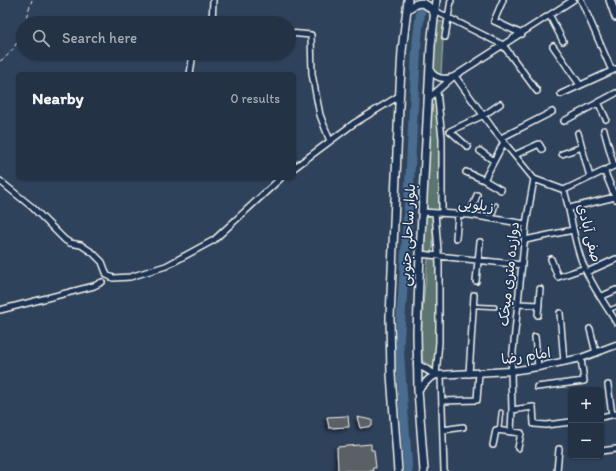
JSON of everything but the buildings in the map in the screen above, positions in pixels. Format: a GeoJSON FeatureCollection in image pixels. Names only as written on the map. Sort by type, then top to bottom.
{"type":"FeatureCollection","features":[{"type":"Feature","properties":{"kind":"main road","name":"بلوار ساحلی جنوبی"},"geometry":{"type":"LineString","coordinates":[[398,471],[391,374],[390,318],[399,96],[402,51],[408,0]]}},
{"type":"Feature","properties":{"kind":"main road","name":"بلوار ساحلی جنوبی"},"geometry":{"type":"LineString","coordinates":[[424,471],[418,390],[417,332],[428,98],[436,0]]}},
{"type":"Feature","properties":{"kind":"main road"},"geometry":{"type":"LineString","coordinates":[[610,0],[616,17]]}},
{"type":"Feature","properties":{"kind":"main road"},"geometry":{"type":"LineString","coordinates":[[407,10],[414,4],[422,3],[430,6],[434,12]]}},
{"type":"Feature","properties":{"kind":"street"},"geometry":{"type":"LineString","coordinates":[[212,16],[213,0]]}},
{"type":"Feature","properties":{"kind":"street"},"geometry":{"type":"LineString","coordinates":[[445,37],[451,0]]}},
{"type":"Feature","properties":{"kind":"street"},"geometry":{"type":"LineString","coordinates":[[503,0],[494,21],[522,34]]}},
{"type":"Feature","properties":{"kind":"street"},"geometry":{"type":"LineString","coordinates":[[428,98],[454,76],[522,34],[573,0]]}},
{"type":"Feature","properties":{"kind":"street"},"geometry":{"type":"LineString","coordinates":[[561,94],[614,70],[581,0]]}},
{"type":"Feature","properties":{"kind":"street"},"geometry":{"type":"LineString","coordinates":[[434,12],[448,17],[503,46],[537,91]]}},
{"type":"Feature","properties":{"kind":"street"},"geometry":{"type":"LineString","coordinates":[[550,16],[564,42]]}},
{"type":"Feature","properties":{"kind":"street"},"geometry":{"type":"LineString","coordinates":[[296,34],[311,35],[312,74],[320,114],[330,142]]}},
{"type":"Feature","properties":{"kind":"street"},"geometry":{"type":"LineString","coordinates":[[553,46],[580,86]]}},
{"type":"Feature","properties":{"kind":"street"},"geometry":{"type":"LineString","coordinates":[[190,72],[192,60]]}},
{"type":"Feature","properties":{"kind":"street"},"geometry":{"type":"LineString","coordinates":[[430,70],[436,77],[441,78],[454,76]]}},
{"type":"Feature","properties":{"kind":"street"},"geometry":{"type":"LineString","coordinates":[[454,76],[502,140],[534,179],[564,190],[615,165],[604,130]]}},
{"type":"Feature","properties":{"kind":"street"},"geometry":{"type":"LineString","coordinates":[[437,91],[442,138],[442,213]]}},
{"type":"Feature","properties":{"kind":"street"},"geometry":{"type":"LineString","coordinates":[[564,120],[616,93]]}},
{"type":"Feature","properties":{"kind":"street"},"geometry":{"type":"LineString","coordinates":[[296,167],[353,124],[399,96]]}},
{"type":"Feature","properties":{"kind":"street"},"geometry":{"type":"LineString","coordinates":[[598,102],[606,119]]}},
{"type":"Feature","properties":{"kind":"street"},"geometry":{"type":"LineString","coordinates":[[468,147],[450,131],[484,115],[500,104]]}},
{"type":"Feature","properties":{"kind":"street"},"geometry":{"type":"LineString","coordinates":[[484,180],[494,161],[502,140],[552,112]]}},
{"type":"Feature","properties":{"kind":"street"},"geometry":{"type":"LineString","coordinates":[[578,133],[590,177]]}},
{"type":"Feature","properties":{"kind":"street"},"geometry":{"type":"LineString","coordinates":[[515,155],[539,144],[542,149]]}},
{"type":"Feature","properties":{"kind":"street"},"geometry":{"type":"LineString","coordinates":[[562,154],[582,147]]}},
{"type":"Feature","properties":{"kind":"street"},"geometry":{"type":"LineString","coordinates":[[480,151],[494,161]]}},
{"type":"Feature","properties":{"kind":"street"},"geometry":{"type":"LineString","coordinates":[[570,208],[615,198],[604,170]]}},
{"type":"Feature","properties":{"kind":"street"},"geometry":{"type":"LineString","coordinates":[[466,172],[501,190]]}},
{"type":"Feature","properties":{"kind":"street","name":"دوازده متری میخک"},"geometry":{"type":"LineString","coordinates":[[511,432],[511,372],[526,224],[534,179]]}},
{"type":"Feature","properties":{"kind":"street"},"geometry":{"type":"LineString","coordinates":[[0,181],[32,207],[65,240],[81,246],[93,253],[102,262],[107,275],[112,278],[120,279],[166,266],[214,240],[279,180]]}},
{"type":"Feature","properties":{"kind":"street","name":"صفی آبادی"},"geometry":{"type":"LineString","coordinates":[[564,190],[570,208],[573,230],[586,270],[600,297],[616,322]]}},
{"type":"Feature","properties":{"kind":"street"},"geometry":{"type":"LineString","coordinates":[[470,215],[477,195]]}},
{"type":"Feature","properties":{"kind":"street","name":"زیلویی"},"geometry":{"type":"LineString","coordinates":[[422,212],[470,215],[526,224]]}},
{"type":"Feature","properties":{"kind":"street"},"geometry":{"type":"LineString","coordinates":[[435,213],[437,255],[439,263],[439,376],[442,401],[444,471]]}},
{"type":"Feature","properties":{"kind":"street"},"geometry":{"type":"LineString","coordinates":[[456,238],[458,215]]}},
{"type":"Feature","properties":{"kind":"street"},"geometry":{"type":"LineString","coordinates":[[525,240],[573,230]]}},
{"type":"Feature","properties":{"kind":"street"},"geometry":{"type":"LineString","coordinates":[[476,282],[480,242]]}},
{"type":"Feature","properties":{"kind":"street"},"geometry":{"type":"LineString","coordinates":[[420,254],[522,266]]}},
{"type":"Feature","properties":{"kind":"street"},"geometry":{"type":"LineString","coordinates":[[551,260],[558,277],[586,270],[616,259]]}},
{"type":"Feature","properties":{"kind":"street"},"geometry":{"type":"LineString","coordinates":[[102,282],[105,269]]}},
{"type":"Feature","properties":{"kind":"street"},"geometry":{"type":"LineString","coordinates":[[0,310],[90,287],[112,278]]}},
{"type":"Feature","properties":{"kind":"street"},"geometry":{"type":"LineString","coordinates":[[538,315],[540,289]]}},
{"type":"Feature","properties":{"kind":"street"},"geometry":{"type":"LineString","coordinates":[[600,297],[616,290]]}},
{"type":"Feature","properties":{"kind":"street"},"geometry":{"type":"LineString","coordinates":[[469,374],[474,295]]}},
{"type":"Feature","properties":{"kind":"street"},"geometry":{"type":"LineString","coordinates":[[518,304],[539,305]]}},
{"type":"Feature","properties":{"kind":"street"},"geometry":{"type":"LineString","coordinates":[[560,313],[564,362]]}},
{"type":"Feature","properties":{"kind":"street"},"geometry":{"type":"LineString","coordinates":[[590,329],[596,353]]}},
{"type":"Feature","properties":{"kind":"street"},"geometry":{"type":"LineString","coordinates":[[535,338],[538,367]]}},
{"type":"Feature","properties":{"kind":"street","name":"امام رضا"},"geometry":{"type":"LineString","coordinates":[[439,376],[511,372],[581,358],[616,345]]}},
{"type":"Feature","properties":{"kind":"street"},"geometry":{"type":"LineString","coordinates":[[537,387],[584,381],[581,358]]}},
{"type":"Feature","properties":{"kind":"street"},"geometry":{"type":"LineString","coordinates":[[418,364],[439,376]]}},
{"type":"Feature","properties":{"kind":"street"},"geometry":{"type":"LineString","coordinates":[[442,401],[477,400],[478,373]]}},
{"type":"Feature","properties":{"kind":"street"},"geometry":{"type":"LineString","coordinates":[[418,390],[424,383],[439,376]]}},
{"type":"Feature","properties":{"kind":"street"},"geometry":{"type":"LineString","coordinates":[[604,416],[614,414],[608,384]]}},
{"type":"Feature","properties":{"kind":"street"},"geometry":{"type":"LineString","coordinates":[[512,410],[533,408],[534,424],[546,425],[568,422]]}},
{"type":"Feature","properties":{"kind":"street"},"geometry":{"type":"LineString","coordinates":[[443,430],[463,427]]}},
{"type":"Feature","properties":{"kind":"street"},"geometry":{"type":"LineString","coordinates":[[493,445],[496,430],[499,430],[521,434],[518,448]]}},
{"type":"Feature","properties":{"kind":"street"},"geometry":{"type":"LineString","coordinates":[[557,471],[559,449]]}},
{"type":"Feature","properties":{"kind":"street"},"geometry":{"type":"LineString","coordinates":[[604,451],[616,449]]}},
{"type":"Feature","properties":{"kind":"lane"},"geometry":{"type":"LineString","coordinates":[[492,219],[496,204]]}},
{"type":"Feature","properties":{"kind":"lane"},"geometry":{"type":"LineString","coordinates":[[473,306],[495,307]]}},
{"type":"Feature","properties":{"kind":"lane"},"geometry":{"type":"LineString","coordinates":[[609,310],[616,307]]}},
{"type":"Feature","properties":{"kind":"lane"},"geometry":{"type":"LineString","coordinates":[[499,430],[501,412]]}},
{"type":"Feature","properties":{"kind":"path"},"geometry":{"type":"LineString","coordinates":[[26,16],[32,0]]}},
{"type":"Feature","properties":{"kind":"path"},"geometry":{"type":"LineString","coordinates":[[0,61],[6,58],[16,43]]}},
{"type":"Feature","properties":{"kind":"green space"},"geometry":{"type":"Polygon","coordinates":[[[436,21],[444,22],[441,75],[433,70],[436,21]]]}},
{"type":"Feature","properties":{"kind":"green space"},"geometry":{"type":"Polygon","coordinates":[[[431,100],[436,100],[439,138],[440,211],[426,210],[431,100]]]}},
{"type":"Feature","properties":{"kind":"green space"},"geometry":{"type":"Polygon","coordinates":[[[433,216],[433,247],[430,252],[425,252],[425,217],[433,216]]]}},
{"type":"Feature","properties":{"kind":"green space"},"geometry":{"type":"Polygon","coordinates":[[[430,257],[438,260],[435,367],[431,367],[422,360],[423,309],[428,259],[430,257]]]}},
{"type":"Feature","properties":{"kind":"waterway"},"geometry":{"type":"LineString","coordinates":[[408,471],[399,346],[408,214],[417,41],[422,0]]}}]}
